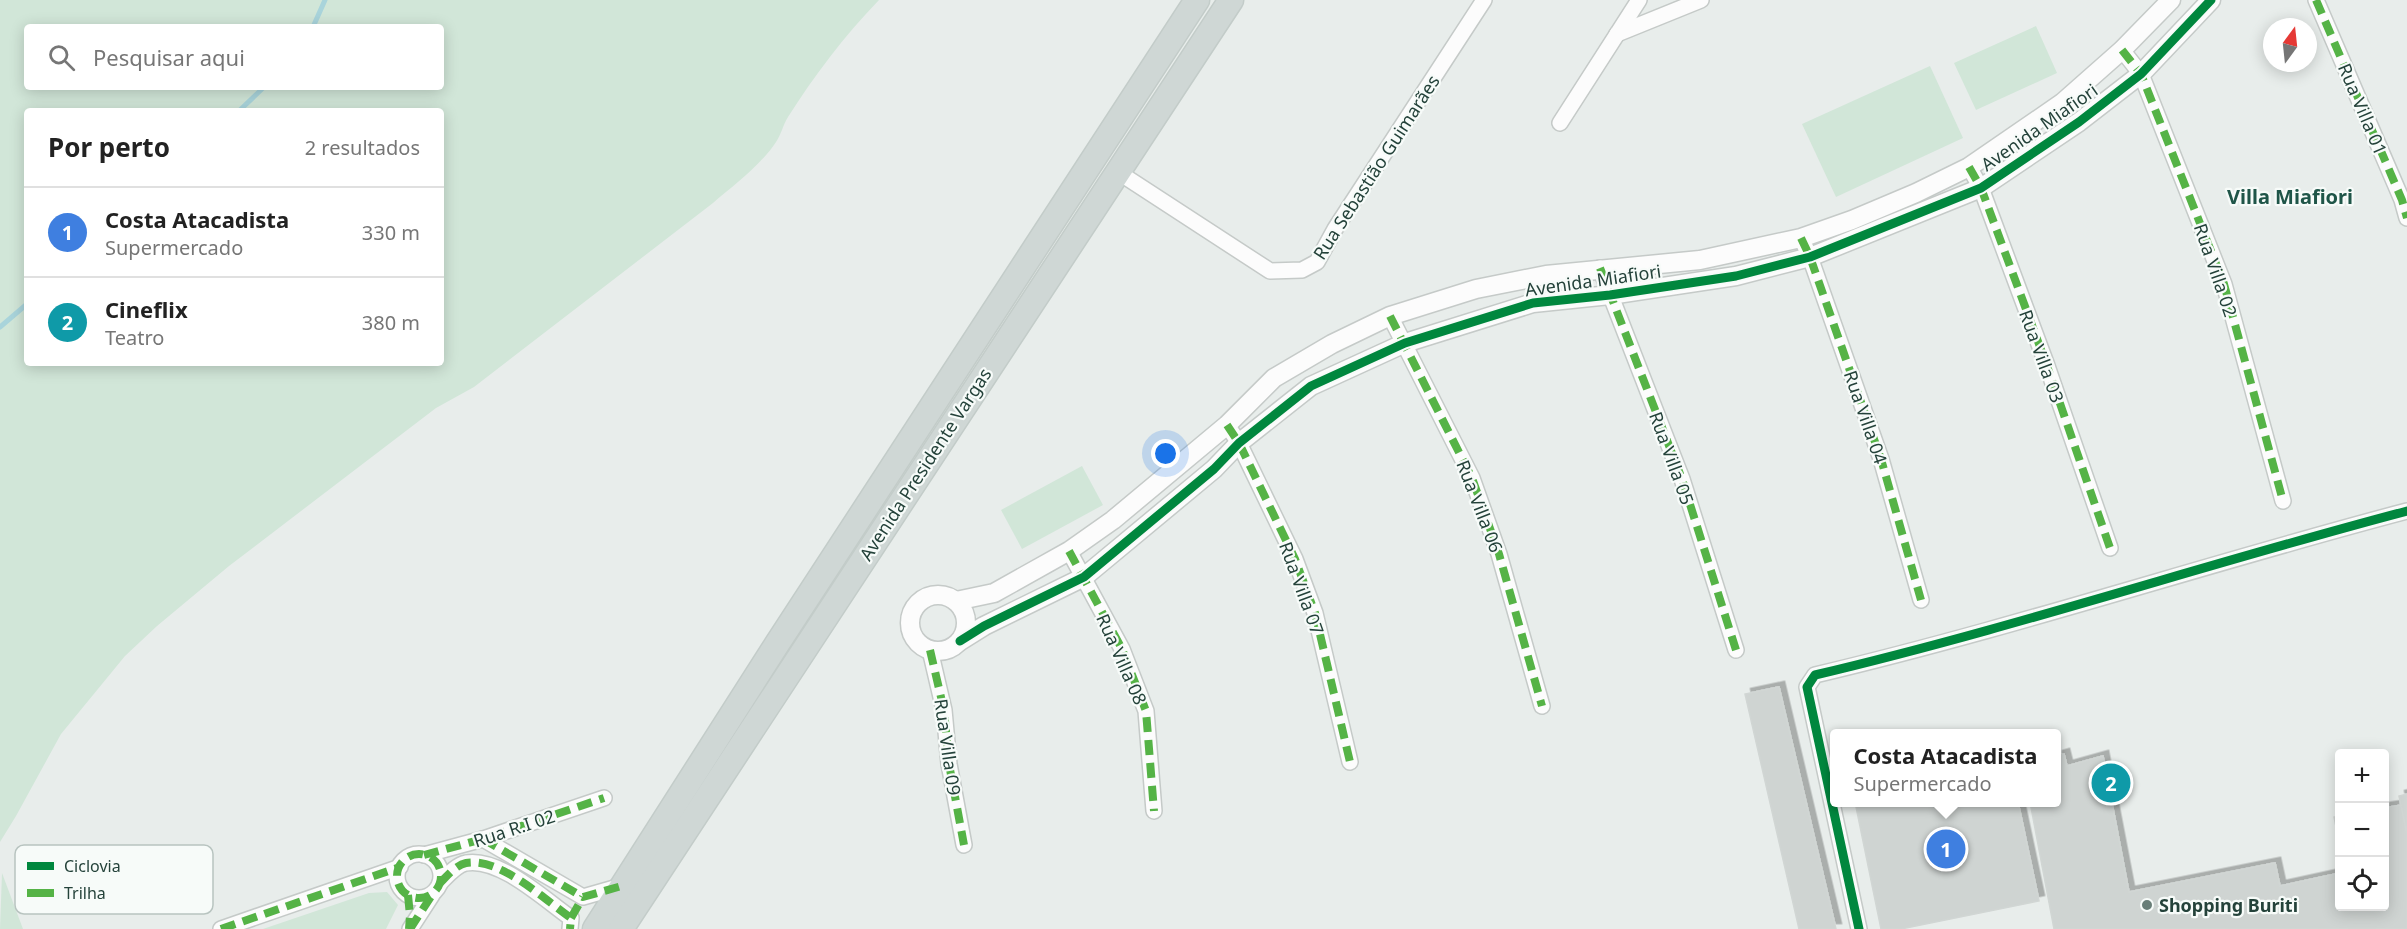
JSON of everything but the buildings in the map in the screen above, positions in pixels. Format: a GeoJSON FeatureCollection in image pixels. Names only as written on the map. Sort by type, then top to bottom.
{"type":"FeatureCollection","features":[{"type":"Feature","properties":{"kind":"main road","name":"Avenida Presidente Vargas"},"geometry":{"type":"LineString","coordinates":[[595,929],[777,644],[1197,0]]}},
{"type":"Feature","properties":{"kind":"main road","name":"Avenida Presidente Vargas"},"geometry":{"type":"LineString","coordinates":[[621,929],[1231,0]]}},
{"type":"Feature","properties":{"kind":"main road"},"geometry":{"type":"LineString","coordinates":[[926,415],[948,430]]}},
{"type":"Feature","properties":{"kind":"street","name":"Rua Sebastião Guimarães"},"geometry":{"type":"LineString","coordinates":[[1118,172],[1270,272],[1302,270],[1317,262],[1335,229],[1484,0]]}},
{"type":"Feature","properties":{"kind":"street"},"geometry":{"type":"LineString","coordinates":[[1560,123],[1639,0]]}},
{"type":"Feature","properties":{"kind":"street"},"geometry":{"type":"LineString","coordinates":[[1617,34],[1701,0]]}},
{"type":"Feature","properties":{"kind":"street","name":"Avenida Miafiori"},"geometry":{"type":"LineString","coordinates":[[956,601],[994,593],[1068,551],[1113,520],[1227,425],[1274,378],[1332,344],[1390,316],[1476,289],[1546,275],[1600,268],[1700,260],[1801,237],[1862,216],[1969,167],[2062,103],[2122,50],[2171,0]]}},
{"type":"Feature","properties":{"kind":"street","name":"Avenida Miafiori"},"geometry":{"type":"LineString","coordinates":[[960,641],[984,626],[1084,577],[1214,469],[1239,443],[1311,386],[1405,343],[1533,303],[1610,295],[1736,276],[1810,257],[1981,188],[2079,122],[2141,74],[2211,0]]}},
{"type":"Feature","properties":{"kind":"street","name":"Rua Villa 01"},"geometry":{"type":"LineString","coordinates":[[2316,0],[2402,200],[2407,218]]}},
{"type":"Feature","properties":{"kind":"street","name":"Rua Villa 02"},"geometry":{"type":"LineString","coordinates":[[2122,50],[2141,74],[2224,284],[2283,501]]}},
{"type":"Feature","properties":{"kind":"street","name":"Rua Villa 03"},"geometry":{"type":"LineString","coordinates":[[1969,167],[1981,188],[2110,548]]}},
{"type":"Feature","properties":{"kind":"street","name":"Rua Villa 04"},"geometry":{"type":"LineString","coordinates":[[1801,237],[1881,459],[1921,600]]}},
{"type":"Feature","properties":{"kind":"street","name":"Rua Villa 05"},"geometry":{"type":"LineString","coordinates":[[1600,268],[1682,479],[1736,650]]}},
{"type":"Feature","properties":{"kind":"street","name":"Rua Villa 06"},"geometry":{"type":"LineString","coordinates":[[1390,316],[1472,478],[1499,554],[1542,706]]}},
{"type":"Feature","properties":{"kind":"street","name":"Rua Villa 07"},"geometry":{"type":"LineString","coordinates":[[1227,425],[1239,443],[1295,559],[1315,613],[1350,762]]}},
{"type":"Feature","properties":{"kind":"street"},"geometry":{"type":"LineString","coordinates":[[1830,794],[1807,687],[1815,675],[2043,614],[2294,541],[2407,512]]}},
{"type":"Feature","properties":{"kind":"street","name":"Rua Villa 08"},"geometry":{"type":"LineString","coordinates":[[1068,551],[1122,649],[1146,711],[1154,811]]}},
{"type":"Feature","properties":{"kind":"street"},"geometry":{"type":"LineString","coordinates":[[935,595],[946,596],[956,601],[963,610],[966,620],[965,631],[960,641],[951,648],[941,651],[930,650],[920,644],[913,636],[910,626],[911,615],[916,605],[925,598],[935,595]]}},
{"type":"Feature","properties":{"kind":"street","name":"Rua Villa 09"},"geometry":{"type":"LineString","coordinates":[[930,650],[944,710],[949,765],[964,845]]}},
{"type":"Feature","properties":{"kind":"street","name":"Rua R.I 02"},"geometry":{"type":"LineString","coordinates":[[424,855],[483,839],[604,798]]}},
{"type":"Feature","properties":{"kind":"street"},"geometry":{"type":"LineString","coordinates":[[1833,807],[1859,929]]}},
{"type":"Feature","properties":{"kind":"street"},"geometry":{"type":"LineString","coordinates":[[483,839],[584,897],[625,885]]}},
{"type":"Feature","properties":{"kind":"street"},"geometry":{"type":"LineString","coordinates":[[221,929],[400,867],[409,857],[424,855],[436,862],[440,869],[436,889]]}},
{"type":"Feature","properties":{"kind":"street"},"geometry":{"type":"LineString","coordinates":[[409,929],[436,889],[452,871],[465,863],[494,866],[570,924],[584,897]]}},
{"type":"Feature","properties":{"kind":"street"},"geometry":{"type":"LineString","coordinates":[[400,867],[398,881],[408,895],[409,929]]}},
{"type":"Feature","properties":{"kind":"street"},"geometry":{"type":"LineString","coordinates":[[408,895],[417,898],[436,889]]}},
{"type":"Feature","properties":{"kind":"green space"},"geometry":{"type":"Polygon","coordinates":[[[0,0],[879,0],[819,71],[788,117],[770,151],[738,182],[474,387],[436,408],[229,566],[125,656],[61,734],[0,842],[0,0]]]}},
{"type":"Feature","properties":{"kind":"green space"},"geometry":{"type":"Polygon","coordinates":[[[2036,26],[2057,73],[1976,110],[1954,63],[2036,26]]]}},
{"type":"Feature","properties":{"kind":"green space"},"geometry":{"type":"Polygon","coordinates":[[[1930,66],[1963,138],[1836,197],[1802,124],[1930,66]]]}},
{"type":"Feature","properties":{"kind":"green space"},"geometry":{"type":"Polygon","coordinates":[[[1082,466],[1103,505],[1022,549],[1001,510],[1082,466]]]}},
{"type":"Feature","properties":{"kind":"green space"},"geometry":{"type":"Polygon","coordinates":[[[2,873],[15,908],[15,914],[17,914],[23,929],[0,929],[2,873]]]}},
{"type":"Feature","properties":{"kind":"green space"},"geometry":{"type":"Polygon","coordinates":[[[387,892],[398,905],[386,929],[263,929],[369,893],[387,892]]]}},
{"type":"Feature","properties":{"kind":"waterway"},"geometry":{"type":"LineString","coordinates":[[314,24],[325,0]]}},
{"type":"Feature","properties":{"kind":"waterway"},"geometry":{"type":"LineString","coordinates":[[242,108],[261,90]]}},
{"type":"Feature","properties":{"kind":"waterway"},"geometry":{"type":"LineString","coordinates":[[0,327],[24,307]]}},
{"type":"Feature","properties":{"kind":"marked path"},"geometry":{"type":"LineString","coordinates":[[2316,0],[2402,200],[2407,218]]}},
{"type":"Feature","properties":{"kind":"marked path"},"geometry":{"type":"LineString","coordinates":[[2122,50],[2141,74],[2224,284],[2283,501]]}},
{"type":"Feature","properties":{"kind":"marked path"},"geometry":{"type":"LineString","coordinates":[[1969,167],[1981,188],[2046,363],[2110,548]]}},
{"type":"Feature","properties":{"kind":"marked path"},"geometry":{"type":"LineString","coordinates":[[1801,238],[1810,257],[1881,459],[1921,600]]}},
{"type":"Feature","properties":{"kind":"marked path"},"geometry":{"type":"LineString","coordinates":[[1600,268],[1682,479],[1736,650]]}},
{"type":"Feature","properties":{"kind":"marked path"},"geometry":{"type":"LineString","coordinates":[[1390,316],[1472,478],[1499,554],[1542,706]]}},
{"type":"Feature","properties":{"kind":"marked path"},"geometry":{"type":"LineString","coordinates":[[1227,425],[1239,443],[1295,559],[1315,613],[1350,762]]}},
{"type":"Feature","properties":{"kind":"marked path"},"geometry":{"type":"LineString","coordinates":[[1069,551],[1122,649],[1146,711],[1154,811]]}},
{"type":"Feature","properties":{"kind":"marked path"},"geometry":{"type":"LineString","coordinates":[[930,650],[944,710],[949,764],[964,845]]}},
{"type":"Feature","properties":{"kind":"marked path"},"geometry":{"type":"LineString","coordinates":[[424,855],[483,839],[604,798]]}},
{"type":"Feature","properties":{"kind":"marked path"},"geometry":{"type":"LineString","coordinates":[[483,839],[583,897],[625,885]]}},
{"type":"Feature","properties":{"kind":"marked path"},"geometry":{"type":"LineString","coordinates":[[419,854],[434,861],[441,876],[434,891],[419,898],[404,891],[397,876],[404,861],[419,854]]}},
{"type":"Feature","properties":{"kind":"marked path"},"geometry":{"type":"LineString","coordinates":[[440,883],[462,864],[479,863],[493,867],[522,882],[571,918],[570,929]]}},
{"type":"Feature","properties":{"kind":"marked path"},"geometry":{"type":"LineString","coordinates":[[221,929],[400,867]]}},
{"type":"Feature","properties":{"kind":"marked path"},"geometry":{"type":"LineString","coordinates":[[408,895],[409,929]]}},
{"type":"Feature","properties":{"kind":"marked path"},"geometry":{"type":"LineString","coordinates":[[410,929],[432,895]]}},
{"type":"Feature","properties":{"kind":"marked path"},"geometry":{"type":"LineString","coordinates":[[571,918],[583,897]]}},
{"type":"Feature","properties":{"kind":"cycle path"},"geometry":{"type":"LineString","coordinates":[[960,641],[984,626],[1084,577],[1214,469],[1239,443],[1311,386],[1405,343],[1533,303],[1610,295],[1736,276],[1810,257],[1981,188],[2079,122],[2141,74],[2211,0]]}},
{"type":"Feature","properties":{"kind":"cycle path"},"geometry":{"type":"LineString","coordinates":[[1830,794],[1807,687],[1815,675],[1964,637],[2407,511]]}},
{"type":"Feature","properties":{"kind":"cycle path"},"geometry":{"type":"LineString","coordinates":[[1833,807],[1859,929]]}},
{"type":"Feature","properties":{"kind":"place","name":"Cineflix"},"geometry":{"type":"Point","coordinates":[2111,783]}},
{"type":"Feature","properties":{"kind":"place","name":"Costa Atacadista"},"geometry":{"type":"Point","coordinates":[1946,849]}},
{"type":"Feature","properties":{"kind":"place","name":"Shopping Buriti"},"geometry":{"type":"Point","coordinates":[2147,905]}},
{"type":"Feature","properties":{"kind":"district","name":"Villa Miafiori"},"geometry":{"type":"Point","coordinates":[2290,196]}}]}
